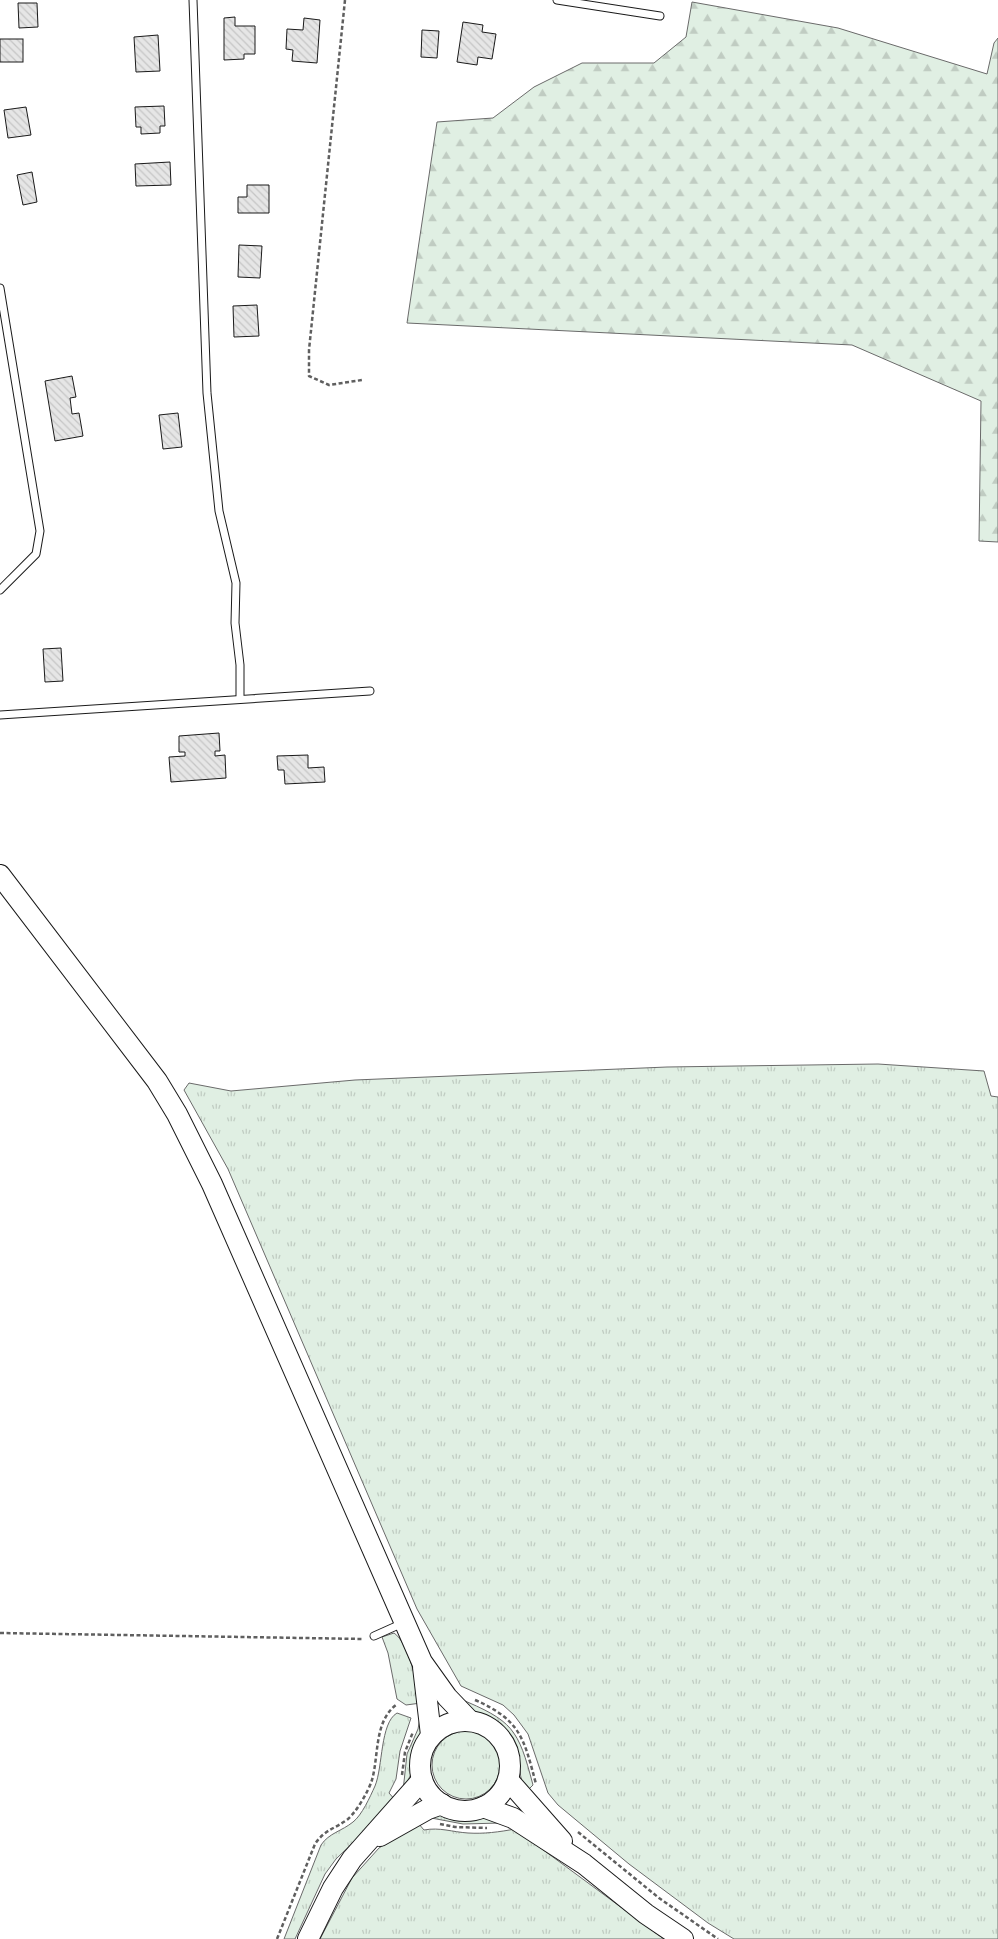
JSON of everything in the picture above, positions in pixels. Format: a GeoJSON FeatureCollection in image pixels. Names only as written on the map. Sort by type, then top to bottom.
{"type":"FeatureCollection","features":[{"type":"Feature","properties":{"kind":"main road"},"geometry":{"type":"LineString","coordinates":[[0,875],[157,1081],[177,1114],[212,1184],[403,1623],[422,1662],[447,1697],[470,1720],[493,1732],[502,1743],[509,1760],[509,1781],[493,1802],[483,1807],[472,1811],[453,1809],[442,1804],[430,1794],[422,1780],[420,1760],[423,1732],[422,1662]]}},
{"type":"Feature","properties":{"kind":"main road"},"geometry":{"type":"LineString","coordinates":[[423,1732],[470,1720]]}},
{"type":"Feature","properties":{"kind":"main road"},"geometry":{"type":"LineString","coordinates":[[308,1939],[342,1873],[422,1780]]}},
{"type":"Feature","properties":{"kind":"main road"},"geometry":{"type":"LineString","coordinates":[[509,1781],[584,1864]]}},
{"type":"Feature","properties":{"kind":"main road"},"geometry":{"type":"LineString","coordinates":[[365,1844],[442,1804]]}},
{"type":"Feature","properties":{"kind":"main road"},"geometry":{"type":"LineString","coordinates":[[483,1807],[514,1818],[584,1864],[646,1914],[683,1939]]}},
{"type":"Feature","properties":{"kind":"lane"},"geometry":{"type":"LineString","coordinates":[[193,0],[207,392],[219,511],[236,583],[235,622],[240,665],[240,698]]}},
{"type":"Feature","properties":{"kind":"lane"},"geometry":{"type":"LineString","coordinates":[[557,0],[660,16]]}},
{"type":"Feature","properties":{"kind":"lane"},"geometry":{"type":"LineString","coordinates":[[0,288],[40,530],[36,554],[0,590]]}},
{"type":"Feature","properties":{"kind":"lane"},"geometry":{"type":"LineString","coordinates":[[0,715],[370,691]]}},
{"type":"Feature","properties":{"kind":"lane"},"geometry":{"type":"LineString","coordinates":[[374,1636],[403,1623]]}},
{"type":"Feature","properties":{"kind":"path"},"geometry":{"type":"LineString","coordinates":[[345,0],[309,350],[309,376],[329,385],[362,380]]}},
{"type":"Feature","properties":{"kind":"path"},"geometry":{"type":"LineString","coordinates":[[0,1633],[361,1639],[374,1636]]}},
{"type":"Feature","properties":{"kind":"path"},"geometry":{"type":"LineString","coordinates":[[474,1700],[497,1711],[520,1732],[537,1790],[526,1802]]}},
{"type":"Feature","properties":{"kind":"path"},"geometry":{"type":"LineString","coordinates":[[277,1939],[315,1844],[322,1833],[348,1818],[372,1781],[381,1730],[387,1712],[396,1706]]}},
{"type":"Feature","properties":{"kind":"path"},"geometry":{"type":"LineString","coordinates":[[400,1779],[405,1752],[423,1732]]}},
{"type":"Feature","properties":{"kind":"path"},"geometry":{"type":"LineString","coordinates":[[416,1816],[425,1824],[434,1822],[454,1827],[489,1828]]}},
{"type":"Feature","properties":{"kind":"path"},"geometry":{"type":"LineString","coordinates":[[571,1827],[659,1898],[718,1939]]}},
{"type":"Feature","properties":{"kind":"green space"},"geometry":{"type":"Polygon","coordinates":[[[692,2],[838,28],[987,74],[994,43],[998,38],[998,542],[979,541],[981,401],[852,345],[407,323],[437,122],[493,118],[534,87],[582,63],[654,63],[686,37],[692,2]]]}},
{"type":"Feature","properties":{"kind":"green space"},"geometry":{"type":"Polygon","coordinates":[[[878,1064],[984,1071],[991,1096],[998,1097],[998,1939],[734,1939],[708,1923],[629,1864],[558,1805],[548,1793],[528,1734],[514,1715],[503,1705],[461,1686],[417,1609],[228,1169],[184,1090],[189,1083],[231,1091],[355,1080],[667,1067],[878,1064]]]}},
{"type":"Feature","properties":{"kind":"green space"},"geometry":{"type":"Polygon","coordinates":[[[394,1633],[399,1638],[408,1655],[421,1703],[406,1705],[397,1699],[388,1653],[382,1637],[394,1633]]]}},
{"type":"Feature","properties":{"kind":"green space"},"geometry":{"type":"Polygon","coordinates":[[[458,1698],[491,1713],[502,1721],[517,1738],[533,1785],[526,1792],[523,1787],[516,1747],[508,1732],[499,1723],[471,1710],[458,1698]]]}},
{"type":"Feature","properties":{"kind":"green space"},"geometry":{"type":"Polygon","coordinates":[[[397,1713],[411,1718],[400,1751],[396,1779],[389,1793],[396,1801],[336,1859],[325,1874],[295,1939],[284,1939],[321,1845],[356,1819],[363,1810],[375,1786],[385,1735],[392,1718],[397,1713]]]}},
{"type":"Feature","properties":{"kind":"green space"},"geometry":{"type":"Polygon","coordinates":[[[420,1718],[422,1733],[415,1745],[411,1774],[403,1791],[407,1754],[418,1729],[420,1718]]]}},
{"type":"Feature","properties":{"kind":"green space"},"geometry":{"type":"Polygon","coordinates":[[[459,1731],[473,1731],[485,1736],[495,1746],[500,1758],[500,1772],[495,1784],[485,1794],[473,1799],[459,1799],[447,1794],[437,1784],[432,1772],[432,1758],[437,1746],[447,1736],[459,1731]]]}},
{"type":"Feature","properties":{"kind":"green space"},"geometry":{"type":"Polygon","coordinates":[[[436,1814],[457,1818],[492,1816],[501,1823],[463,1824],[426,1817],[436,1814]]]}},
{"type":"Feature","properties":{"kind":"green space"},"geometry":{"type":"Polygon","coordinates":[[[418,1823],[424,1830],[441,1829],[468,1833],[515,1829],[664,1939],[320,1939],[352,1878],[379,1848],[418,1823]]]}},
{"type":"Feature","properties":{"kind":"building"},"geometry":{"type":"Polygon","coordinates":[[[18,3],[37,3],[38,27],[19,28],[18,3]]]}},
{"type":"Feature","properties":{"kind":"building"},"geometry":{"type":"Polygon","coordinates":[[[235,17],[235,26],[255,26],[255,54],[244,54],[244,59],[224,60],[224,18],[235,17]]]}},
{"type":"Feature","properties":{"kind":"building"},"geometry":{"type":"Polygon","coordinates":[[[304,18],[320,20],[317,63],[292,61],[293,50],[286,49],[287,29],[303,30],[304,18]]]}},
{"type":"Feature","properties":{"kind":"building"},"geometry":{"type":"Polygon","coordinates":[[[463,22],[483,25],[482,32],[496,34],[492,59],[478,57],[477,65],[457,62],[463,22]]]}},
{"type":"Feature","properties":{"kind":"building"},"geometry":{"type":"Polygon","coordinates":[[[422,30],[439,31],[437,58],[421,57],[422,30]]]}},
{"type":"Feature","properties":{"kind":"building"},"geometry":{"type":"Polygon","coordinates":[[[158,35],[160,71],[136,72],[134,37],[158,35]]]}},
{"type":"Feature","properties":{"kind":"building"},"geometry":{"type":"Polygon","coordinates":[[[0,39],[23,39],[23,62],[0,62],[0,39]]]}},
{"type":"Feature","properties":{"kind":"building"},"geometry":{"type":"Polygon","coordinates":[[[164,106],[165,126],[160,126],[160,133],[141,134],[141,127],[136,127],[135,107],[164,106]]]}},
{"type":"Feature","properties":{"kind":"building"},"geometry":{"type":"Polygon","coordinates":[[[26,107],[31,135],[8,138],[4,110],[26,107]]]}},
{"type":"Feature","properties":{"kind":"building"},"geometry":{"type":"Polygon","coordinates":[[[170,162],[171,185],[136,186],[135,164],[170,162]]]}},
{"type":"Feature","properties":{"kind":"building"},"geometry":{"type":"Polygon","coordinates":[[[32,172],[37,202],[23,205],[17,175],[32,172]]]}},
{"type":"Feature","properties":{"kind":"building"},"geometry":{"type":"Polygon","coordinates":[[[247,185],[269,185],[269,213],[238,213],[238,197],[247,197],[247,185]]]}},
{"type":"Feature","properties":{"kind":"building"},"geometry":{"type":"Polygon","coordinates":[[[239,245],[262,246],[260,278],[238,277],[239,245]]]}},
{"type":"Feature","properties":{"kind":"building"},"geometry":{"type":"Polygon","coordinates":[[[257,305],[259,336],[234,337],[233,306],[257,305]]]}},
{"type":"Feature","properties":{"kind":"building"},"geometry":{"type":"Polygon","coordinates":[[[72,376],[76,397],[70,398],[72,414],[79,413],[83,436],[55,441],[45,381],[72,376]]]}},
{"type":"Feature","properties":{"kind":"building"},"geometry":{"type":"Polygon","coordinates":[[[178,413],[182,447],[163,449],[159,415],[178,413]]]}},
{"type":"Feature","properties":{"kind":"building"},"geometry":{"type":"Polygon","coordinates":[[[61,648],[63,681],[45,682],[43,649],[61,648]]]}},
{"type":"Feature","properties":{"kind":"building"},"geometry":{"type":"Polygon","coordinates":[[[219,733],[220,751],[215,751],[215,756],[225,755],[226,778],[171,782],[169,757],[185,756],[185,752],[179,752],[179,736],[219,733]]]}},
{"type":"Feature","properties":{"kind":"building"},"geometry":{"type":"Polygon","coordinates":[[[308,755],[308,768],[324,767],[325,782],[285,784],[284,770],[278,770],[277,756],[308,755]]]}}]}
